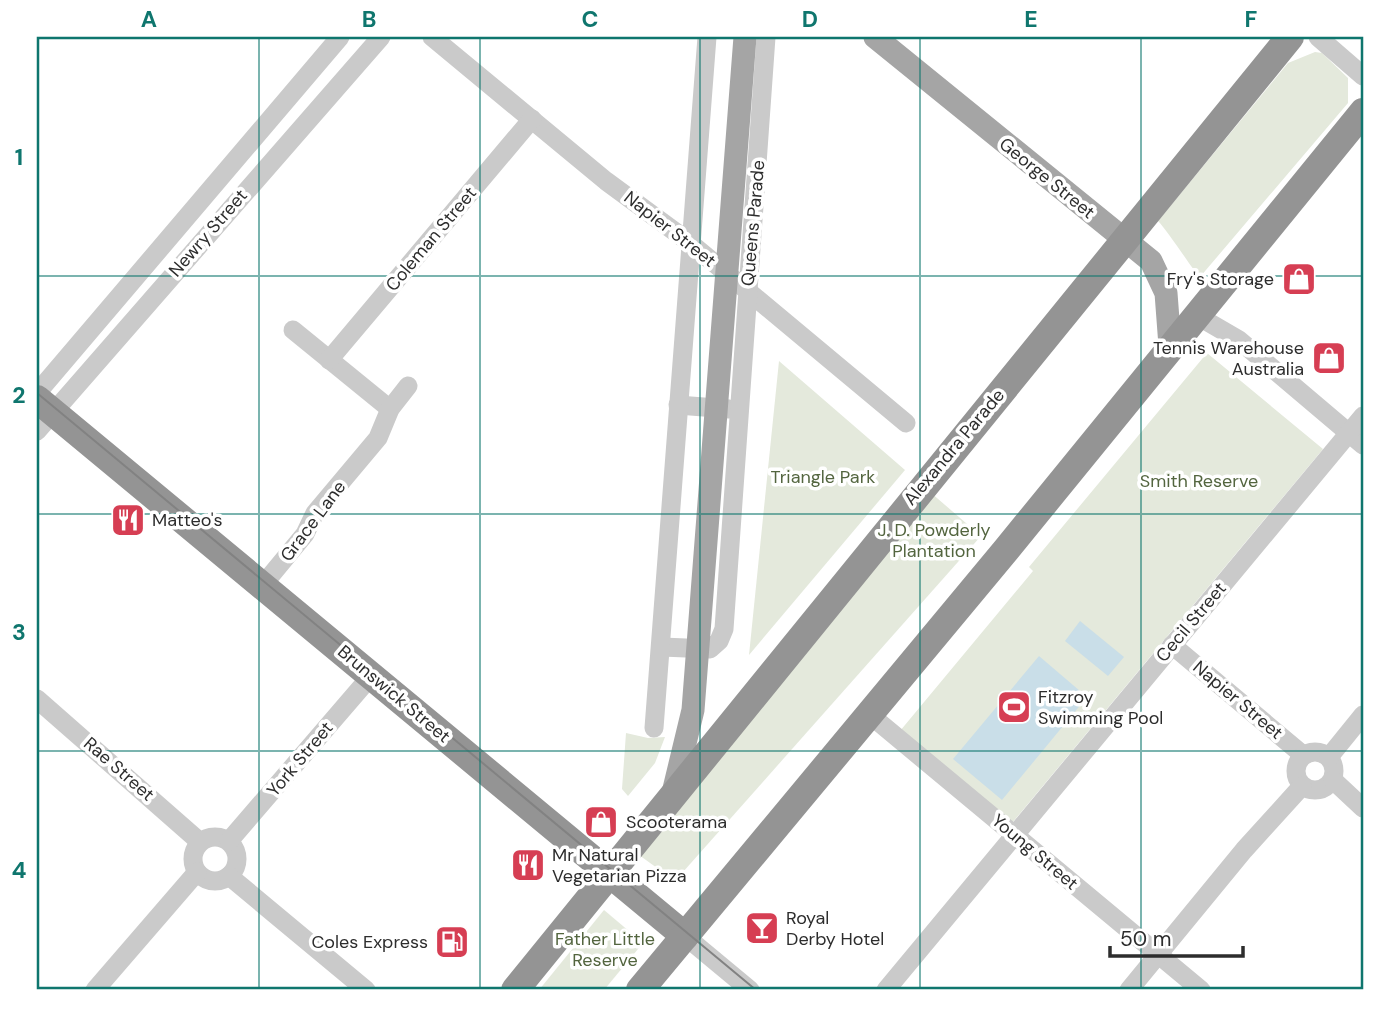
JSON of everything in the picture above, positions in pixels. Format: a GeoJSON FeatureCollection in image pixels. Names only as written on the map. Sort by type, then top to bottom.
{"type":"FeatureCollection","features":[{"type":"Feature","properties":{"kind":"highway","name":"Alexandra Parade"},"geometry":{"type":"LineString","coordinates":[[515,990],[1290,37]]}},
{"type":"Feature","properties":{"kind":"highway"},"geometry":{"type":"LineString","coordinates":[[640,990],[1006,550],[1363,112]]}},
{"type":"Feature","properties":{"kind":"highway","name":"Brunswick Street"},"geometry":{"type":"LineString","coordinates":[[41,409],[372,676],[685,936]]}},
{"type":"Feature","properties":{"kind":"main road","name":"George Street"},"geometry":{"type":"LineString","coordinates":[[875,37],[1151,261],[1161,277],[1168,304],[1170,346]]}},
{"type":"Feature","properties":{"kind":"main road","name":"Queens Parade"},"geometry":{"type":"LineString","coordinates":[[672,797],[693,710],[727,408],[727,273],[756,38]]}},
{"type":"Feature","properties":{"kind":"street","name":"Newry Street"},"geometry":{"type":"LineString","coordinates":[[41,409],[340,37]]}},
{"type":"Feature","properties":{"kind":"street","name":"Newry Street"},"geometry":{"type":"LineString","coordinates":[[41,409],[382,37]]}},
{"type":"Feature","properties":{"kind":"street","name":"Napier Street"},"geometry":{"type":"LineString","coordinates":[[432,37],[606,181],[689,242],[906,423]]}},
{"type":"Feature","properties":{"kind":"street"},"geometry":{"type":"LineString","coordinates":[[654,728],[662,647],[689,242],[707,37]]}},
{"type":"Feature","properties":{"kind":"street"},"geometry":{"type":"LineString","coordinates":[[1318,37],[1363,76]]}},
{"type":"Feature","properties":{"kind":"street","name":"Queens Parade"},"geometry":{"type":"LineString","coordinates":[[727,408],[747,291],[756,38]]}},
{"type":"Feature","properties":{"kind":"street","name":"Coleman Street"},"geometry":{"type":"LineString","coordinates":[[329,360],[533,119]]}},
{"type":"Feature","properties":{"kind":"street"},"geometry":{"type":"LineString","coordinates":[[1196,315],[1239,340],[1356,439]]}},
{"type":"Feature","properties":{"kind":"street"},"geometry":{"type":"LineString","coordinates":[[293,330],[390,409]]}},
{"type":"Feature","properties":{"kind":"street","name":"Grace Lane"},"geometry":{"type":"LineString","coordinates":[[262,586],[304,534],[315,513],[379,438],[390,409],[408,386]]}},
{"type":"Feature","properties":{"kind":"street"},"geometry":{"type":"LineString","coordinates":[[678,405],[727,408]]}},
{"type":"Feature","properties":{"kind":"street","name":"Cecil Street"},"geometry":{"type":"LineString","coordinates":[[886,990],[1172,645],[1356,439],[1363,416]]}},
{"type":"Feature","properties":{"kind":"street","name":"Napier Street"},"geometry":{"type":"LineString","coordinates":[[1172,645],[1303,755]]}},
{"type":"Feature","properties":{"kind":"street"},"geometry":{"type":"LineString","coordinates":[[662,647],[698,650]]}},
{"type":"Feature","properties":{"kind":"street","name":"York Street"},"geometry":{"type":"LineString","coordinates":[[229,841],[372,676]]}},
{"type":"Feature","properties":{"kind":"street","name":"Rae Street"},"geometry":{"type":"LineString","coordinates":[[37,699],[200,842]]}},
{"type":"Feature","properties":{"kind":"street","name":"Young Street"},"geometry":{"type":"LineString","coordinates":[[869,714],[1201,990]]}},
{"type":"Feature","properties":{"kind":"street"},"geometry":{"type":"LineString","coordinates":[[1329,757],[1363,715]]}},
{"type":"Feature","properties":{"kind":"street"},"geometry":{"type":"LineString","coordinates":[[1302,786],[1296,771],[1303,755],[1314,751],[1329,757],[1334,768],[1333,780]]}},
{"type":"Feature","properties":{"kind":"street"},"geometry":{"type":"LineString","coordinates":[[1302,786],[1317,790],[1333,780]]}},
{"type":"Feature","properties":{"kind":"street"},"geometry":{"type":"LineString","coordinates":[[1333,780],[1363,808]]}},
{"type":"Feature","properties":{"kind":"street"},"geometry":{"type":"LineString","coordinates":[[1129,990],[1244,850],[1302,786]]}},
{"type":"Feature","properties":{"kind":"street"},"geometry":{"type":"LineString","coordinates":[[216,836],[229,841],[237,857],[236,867],[229,876],[210,880],[197,872],[193,855],[200,842],[216,836]]}},
{"type":"Feature","properties":{"kind":"street"},"geometry":{"type":"LineString","coordinates":[[96,990],[197,872]]}},
{"type":"Feature","properties":{"kind":"street"},"geometry":{"type":"LineString","coordinates":[[229,876],[366,990]]}},
{"type":"Feature","properties":{"kind":"street","name":"Brunswick Street"},"geometry":{"type":"LineString","coordinates":[[685,936],[750,990]]}},
{"type":"Feature","properties":{"kind":"green space"},"geometry":{"type":"Polygon","coordinates":[[[1315,52],[1322,53],[1348,78],[1348,103],[1200,277],[1158,221],[1288,63],[1315,52]]]}},
{"type":"Feature","properties":{"kind":"green space","name":"Smith Reserve"},"geometry":{"type":"Polygon","coordinates":[[[1207,353],[1323,449],[1012,823],[900,731],[1033,571],[1029,567],[1207,353]]]}},
{"type":"Feature","properties":{"kind":"green space","name":"Triangle Park"},"geometry":{"type":"Polygon","coordinates":[[[779,361],[905,470],[749,655],[779,361]]]}},
{"type":"Feature","properties":{"kind":"green space","name":"J. D. Powderly Plantation"},"geometry":{"type":"Polygon","coordinates":[[[930,492],[981,536],[675,881],[639,855],[930,492]]]}},
{"type":"Feature","properties":{"kind":"green space"},"geometry":{"type":"Polygon","coordinates":[[[626,733],[648,738],[665,737],[655,763],[628,796],[622,789],[626,733]]]}},
{"type":"Feature","properties":{"kind":"green space","name":"Father Little Reserve"},"geometry":{"type":"Polygon","coordinates":[[[604,910],[643,943],[604,990],[539,990],[604,910]]]}},
{"type":"Feature","properties":{"kind":"water"},"geometry":{"type":"Polygon","coordinates":[[[1080,621],[1124,657],[1108,676],[1065,641],[1080,621]]]}},
{"type":"Feature","properties":{"kind":"water"},"geometry":{"type":"Polygon","coordinates":[[[1039,656],[1087,697],[1002,800],[953,759],[1039,656]]]}},
{"type":"Feature","properties":{"kind":"tram line"},"geometry":{"type":"LineString","coordinates":[[37,393],[756,990]]}},
{"type":"Feature","properties":{"kind":"place","name":"Fry's Storage"},"geometry":{"type":"Point","coordinates":[1299,279]}},
{"type":"Feature","properties":{"kind":"place","name":"Tennis Warehouse Australia"},"geometry":{"type":"Point","coordinates":[1329,358]}},
{"type":"Feature","properties":{"kind":"place","name":"Matteo's"},"geometry":{"type":"Point","coordinates":[128,520]}},
{"type":"Feature","properties":{"kind":"place","name":"Fitzroy Swimming Pool"},"geometry":{"type":"Point","coordinates":[1014,707]}},
{"type":"Feature","properties":{"kind":"place","name":"Scooterama"},"geometry":{"type":"Point","coordinates":[601,822]}},
{"type":"Feature","properties":{"kind":"place","name":"Mr Natural Vegetarian Pizza"},"geometry":{"type":"Point","coordinates":[528,865]}},
{"type":"Feature","properties":{"kind":"place","name":"Royal Derby Hotel"},"geometry":{"type":"Point","coordinates":[762,928]}},
{"type":"Feature","properties":{"kind":"place","name":"Coles Express"},"geometry":{"type":"Point","coordinates":[452,942]}}]}
